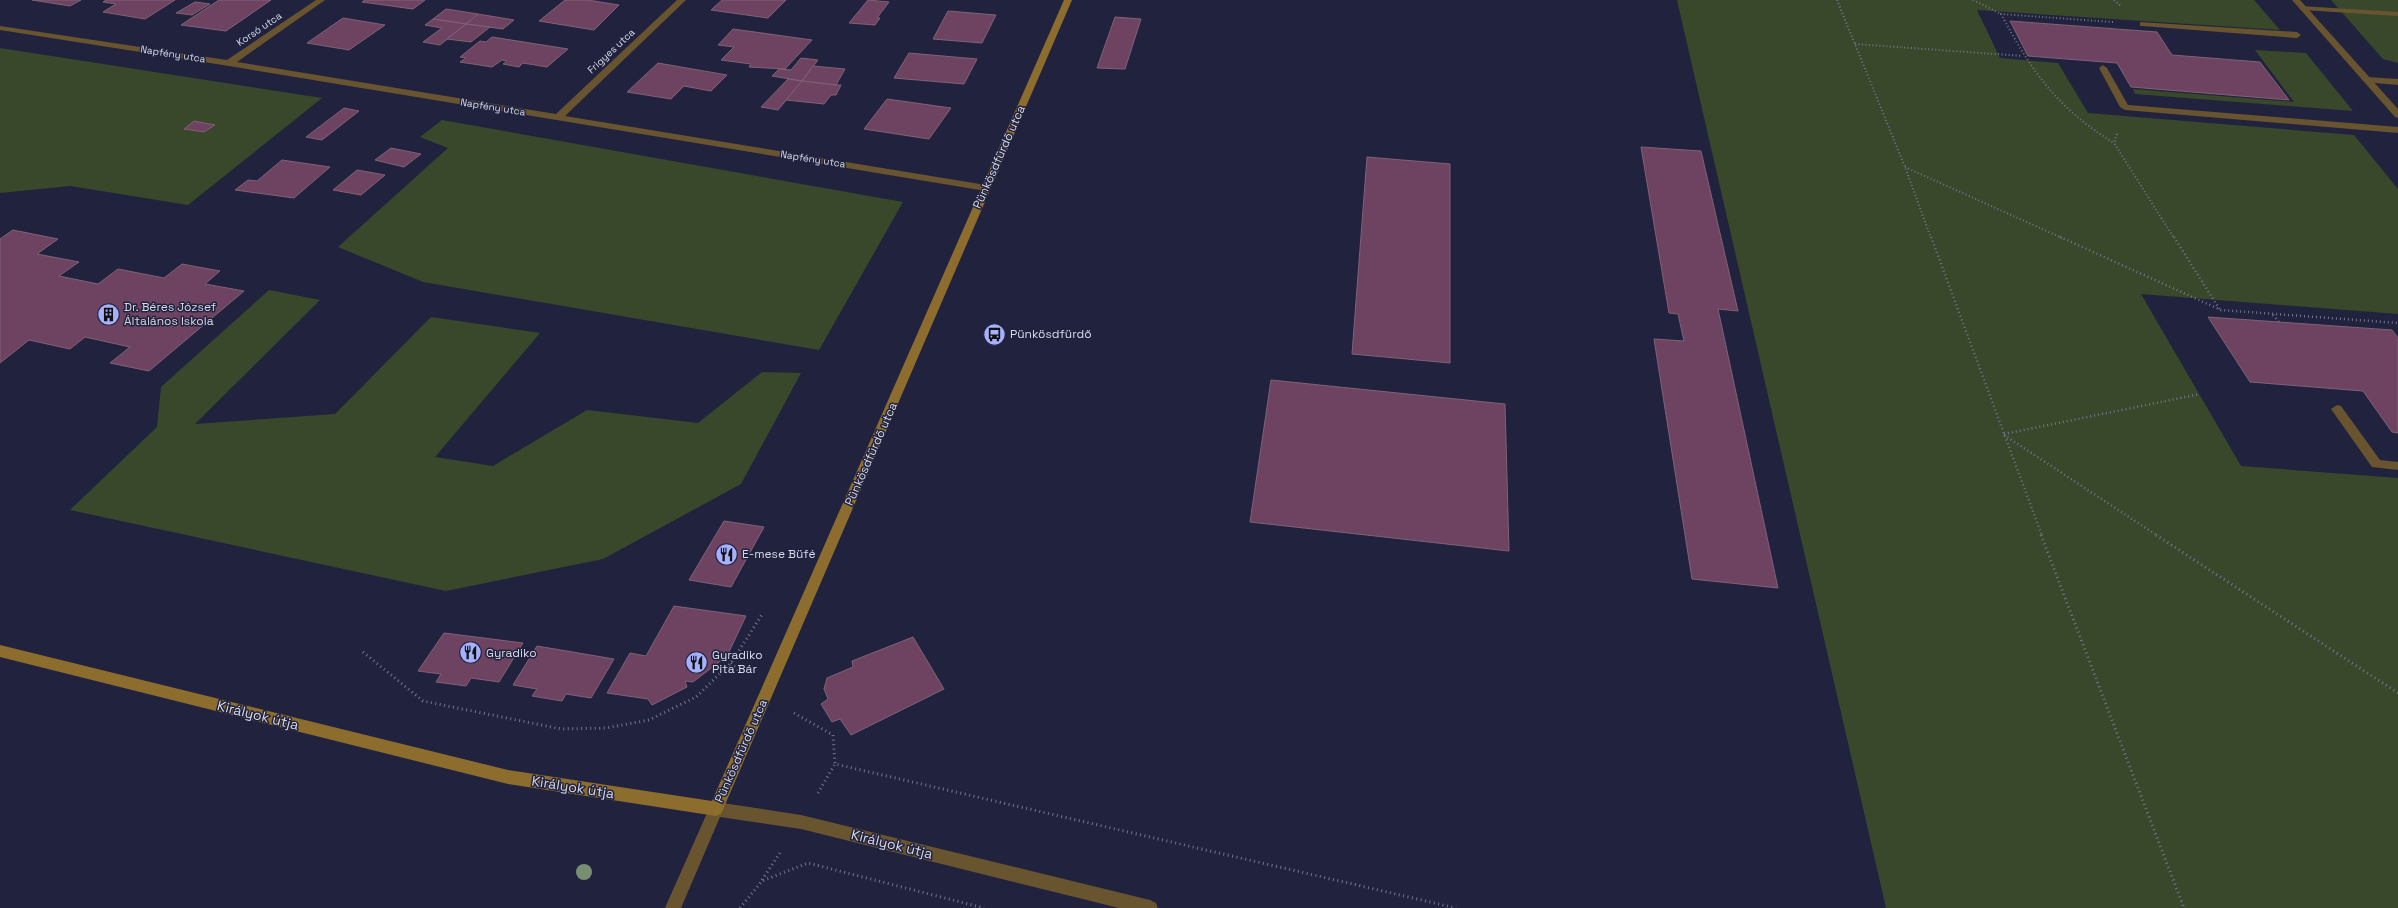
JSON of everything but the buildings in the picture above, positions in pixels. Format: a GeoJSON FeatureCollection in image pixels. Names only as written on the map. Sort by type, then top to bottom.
{"type":"FeatureCollection","features":[{"type":"Feature","properties":{"kind":"street","name":"Korsó utca"},"geometry":{"type":"LineString","coordinates":[[229,63],[321,0]]}},
{"type":"Feature","properties":{"kind":"street","name":"Frigyes utca"},"geometry":{"type":"LineString","coordinates":[[556,118],[682,0]]}},
{"type":"Feature","properties":{"kind":"street","name":"Pünkösdfürdő utca"},"geometry":{"type":"LineString","coordinates":[[673,908],[1068,0]]}},
{"type":"Feature","properties":{"kind":"street"},"geometry":{"type":"LineString","coordinates":[[2296,0],[2398,115]]}},
{"type":"Feature","properties":{"kind":"street"},"geometry":{"type":"LineString","coordinates":[[2303,8],[2398,14]]}},
{"type":"Feature","properties":{"kind":"street"},"geometry":{"type":"LineString","coordinates":[[2143,24],[2298,36]]}},
{"type":"Feature","properties":{"kind":"street","name":"Napfény utca"},"geometry":{"type":"LineString","coordinates":[[0,28],[229,63],[986,188]]}},
{"type":"Feature","properties":{"kind":"street"},"geometry":{"type":"LineString","coordinates":[[2103,68],[2125,107],[2398,130]]}},
{"type":"Feature","properties":{"kind":"street"},"geometry":{"type":"LineString","coordinates":[[2367,80],[2398,82]]}},
{"type":"Feature","properties":{"kind":"street"},"geometry":{"type":"LineString","coordinates":[[2338,409],[2376,464],[2398,466]]}},
{"type":"Feature","properties":{"kind":"street","name":"Királyok útja"},"geometry":{"type":"LineString","coordinates":[[0,650],[508,777],[801,822],[1150,908]]}},
{"type":"Feature","properties":{"kind":"path"},"geometry":{"type":"LineString","coordinates":[[1837,0],[1905,167],[2003,434],[2184,908]]}},
{"type":"Feature","properties":{"kind":"path"},"geometry":{"type":"LineString","coordinates":[[1973,0],[2001,14],[2143,24]]}},
{"type":"Feature","properties":{"kind":"path"},"geometry":{"type":"LineString","coordinates":[[2001,14],[2022,56],[2040,81],[2076,118],[2114,143],[2220,310]]}},
{"type":"Feature","properties":{"kind":"path"},"geometry":{"type":"LineString","coordinates":[[1855,44],[2022,56]]}},
{"type":"Feature","properties":{"kind":"path"},"geometry":{"type":"LineString","coordinates":[[2114,143],[2125,107]]}},
{"type":"Feature","properties":{"kind":"path"},"geometry":{"type":"LineString","coordinates":[[1905,167],[2220,310],[2398,323]]}},
{"type":"Feature","properties":{"kind":"path"},"geometry":{"type":"LineString","coordinates":[[2273,314],[2279,322]]}},
{"type":"Feature","properties":{"kind":"path"},"geometry":{"type":"LineString","coordinates":[[2003,434],[2200,394]]}},
{"type":"Feature","properties":{"kind":"path"},"geometry":{"type":"LineString","coordinates":[[2003,434],[2398,693]]}},
{"type":"Feature","properties":{"kind":"path"},"geometry":{"type":"LineString","coordinates":[[363,652],[391,677],[423,701],[561,729],[606,728],[648,720],[696,697],[731,663],[764,611]]}},
{"type":"Feature","properties":{"kind":"path"},"geometry":{"type":"LineString","coordinates":[[833,735],[835,764],[1456,908]]}},
{"type":"Feature","properties":{"kind":"path"},"geometry":{"type":"LineString","coordinates":[[740,908],[762,881],[808,863],[984,908]]}},
{"type":"Feature","properties":{"kind":"green space"},"geometry":{"type":"Polygon","coordinates":[[[1677,0],[2254,0],[2280,30],[1977,10],[2000,58],[2058,63],[2088,113],[2354,135],[2398,189],[2398,314],[2141,294],[2241,466],[2398,478],[2398,908],[1886,908],[1677,0]]]}},
{"type":"Feature","properties":{"kind":"green space"},"geometry":{"type":"Polygon","coordinates":[[[2331,0],[2398,0],[2398,63],[2383,59],[2331,0]]]}},
{"type":"Feature","properties":{"kind":"green space"},"geometry":{"type":"Polygon","coordinates":[[[0,48],[322,98],[188,205],[70,186],[0,193],[0,48]]]}},
{"type":"Feature","properties":{"kind":"green space"},"geometry":{"type":"Polygon","coordinates":[[[2255,50],[2306,53],[2353,111],[2135,94],[2133,89],[2294,102],[2255,50]]]}},
{"type":"Feature","properties":{"kind":"green space"},"geometry":{"type":"Polygon","coordinates":[[[442,120],[903,202],[819,350],[423,282],[338,247],[448,148],[420,137],[442,120]]]}},
{"type":"Feature","properties":{"kind":"green space"},"geometry":{"type":"Polygon","coordinates":[[[269,290],[320,300],[195,424],[335,414],[431,317],[540,333],[435,457],[493,466],[587,410],[698,423],[762,372],[801,373],[741,484],[603,559],[446,591],[70,510],[157,427],[161,387],[269,290]]]}},
{"type":"Feature","properties":{"kind":"place","name":"Dr. Béres József Általános Iskola"},"geometry":{"type":"Point","coordinates":[108,314]}},
{"type":"Feature","properties":{"kind":"place","name":"Pünkösdfürdő"},"geometry":{"type":"Point","coordinates":[995,334]}},
{"type":"Feature","properties":{"kind":"place","name":"E-mese Büfé"},"geometry":{"type":"Point","coordinates":[727,554]}},
{"type":"Feature","properties":{"kind":"place","name":"Gyradiko"},"geometry":{"type":"Point","coordinates":[470,653]}},
{"type":"Feature","properties":{"kind":"place","name":"Gyradiko Pita Bár"},"geometry":{"type":"Point","coordinates":[696,662]}}]}
